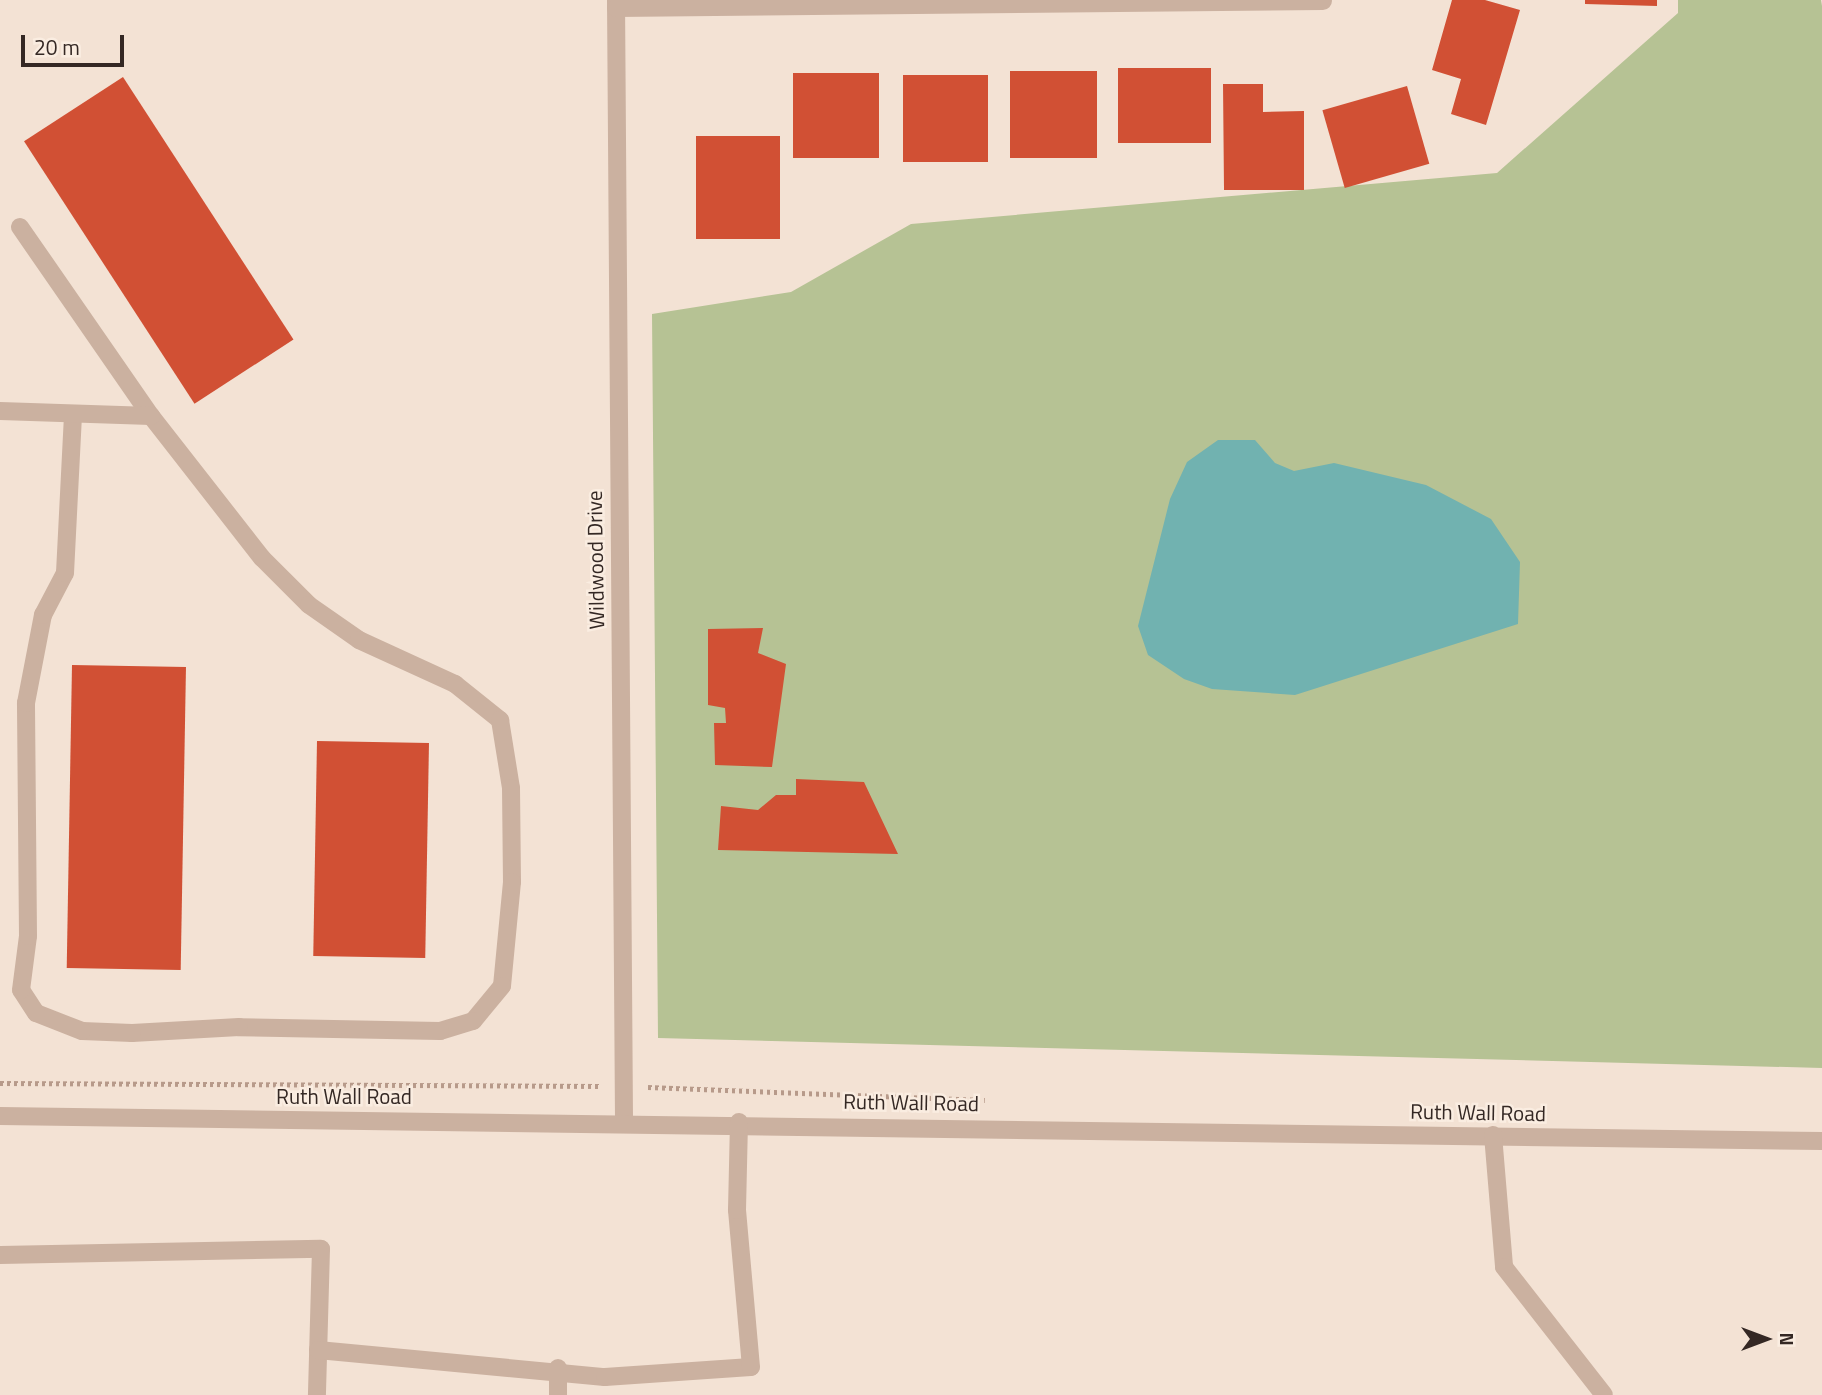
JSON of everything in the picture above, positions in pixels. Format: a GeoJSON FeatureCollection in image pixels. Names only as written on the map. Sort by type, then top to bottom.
{"type":"FeatureCollection","features":[{"type":"Feature","properties":{"kind":"street"},"geometry":{"type":"LineString","coordinates":[[616,4],[1323,1]]}},
{"type":"Feature","properties":{"kind":"street","name":"Wildwood Drive"},"geometry":{"type":"LineString","coordinates":[[616,4],[624,1120]]}},
{"type":"Feature","properties":{"kind":"street"},"geometry":{"type":"LineString","coordinates":[[20,227],[151,416],[262,558],[309,605],[359,640],[475,696],[500,720],[511,788],[512,882],[502,986],[473,1021],[440,1031],[239,1027],[132,1033],[82,1031],[36,1013],[21,990],[28,936],[26,704],[43,615],[65,573],[73,416]]}},
{"type":"Feature","properties":{"kind":"street"},"geometry":{"type":"LineString","coordinates":[[0,411],[73,416],[151,416]]}},
{"type":"Feature","properties":{"kind":"street","name":"Ruth Wall Road"},"geometry":{"type":"LineString","coordinates":[[0,1116],[624,1120],[1822,1141]]}},
{"type":"Feature","properties":{"kind":"street"},"geometry":{"type":"LineString","coordinates":[[318,1350],[558,1368],[605,1377],[751,1367],[737,1210],[739,1122]]}},
{"type":"Feature","properties":{"kind":"street"},"geometry":{"type":"LineString","coordinates":[[1493,1135],[1504,1267],[1604,1395]]}},
{"type":"Feature","properties":{"kind":"street"},"geometry":{"type":"LineString","coordinates":[[0,1255],[321,1249],[317,1395]]}},
{"type":"Feature","properties":{"kind":"street"},"geometry":{"type":"LineString","coordinates":[[558,1368],[558,1395]]}},
{"type":"Feature","properties":{"kind":"path"},"geometry":{"type":"LineString","coordinates":[[0,1083],[624,1086],[1000,1101]]}},
{"type":"Feature","properties":{"kind":"green space"},"geometry":{"type":"Polygon","coordinates":[[[1678,0],[1821,0],[1822,6],[1822,1068],[658,1038],[652,314],[791,292],[911,224],[1497,173],[1678,13],[1678,0]]]}},
{"type":"Feature","properties":{"kind":"water"},"geometry":{"type":"Polygon","coordinates":[[[1218,440],[1255,440],[1275,463],[1294,471],[1334,463],[1426,485],[1491,519],[1520,562],[1518,624],[1295,695],[1212,689],[1184,679],[1148,655],[1138,626],[1170,499],[1187,462],[1218,440]]]}},
{"type":"Feature","properties":{"kind":"building"},"geometry":{"type":"Polygon","coordinates":[[[1452,0],[1485,0],[1520,10],[1486,125],[1451,114],[1461,79],[1432,70],[1452,0]]]}},
{"type":"Feature","properties":{"kind":"building"},"geometry":{"type":"Polygon","coordinates":[[[1585,0],[1657,0],[1657,6],[1585,4],[1585,0]]]}},
{"type":"Feature","properties":{"kind":"building"},"geometry":{"type":"Polygon","coordinates":[[[1118,68],[1211,68],[1211,143],[1118,143],[1118,68]]]}},
{"type":"Feature","properties":{"kind":"building"},"geometry":{"type":"Polygon","coordinates":[[[1010,71],[1097,71],[1097,158],[1010,158],[1010,71]]]}},
{"type":"Feature","properties":{"kind":"building"},"geometry":{"type":"Polygon","coordinates":[[[793,73],[879,73],[879,158],[793,158],[793,73]]]}},
{"type":"Feature","properties":{"kind":"building"},"geometry":{"type":"Polygon","coordinates":[[[903,75],[988,75],[988,162],[903,162],[903,75]]]}},
{"type":"Feature","properties":{"kind":"building"},"geometry":{"type":"Polygon","coordinates":[[[123,77],[293,340],[195,404],[24,141],[123,77]]]}},
{"type":"Feature","properties":{"kind":"building"},"geometry":{"type":"Polygon","coordinates":[[[1223,84],[1263,84],[1263,112],[1304,111],[1304,190],[1224,190],[1223,84]]]}},
{"type":"Feature","properties":{"kind":"building"},"geometry":{"type":"Polygon","coordinates":[[[1407,86],[1429,164],[1345,188],[1322,110],[1407,86]]]}},
{"type":"Feature","properties":{"kind":"building"},"geometry":{"type":"Polygon","coordinates":[[[696,136],[780,136],[780,239],[696,239],[696,136]]]}},
{"type":"Feature","properties":{"kind":"building"},"geometry":{"type":"Polygon","coordinates":[[[763,628],[758,653],[786,664],[772,767],[715,765],[714,723],[726,723],[725,708],[708,705],[708,629],[763,628]]]}},
{"type":"Feature","properties":{"kind":"building"},"geometry":{"type":"Polygon","coordinates":[[[72,665],[186,667],[181,970],[67,968],[72,665]]]}},
{"type":"Feature","properties":{"kind":"building"},"geometry":{"type":"Polygon","coordinates":[[[317,741],[429,743],[425,958],[313,956],[317,741]]]}},
{"type":"Feature","properties":{"kind":"building"},"geometry":{"type":"Polygon","coordinates":[[[796,779],[864,782],[898,854],[718,850],[721,806],[758,810],[776,795],[796,795],[796,779]]]}}]}
